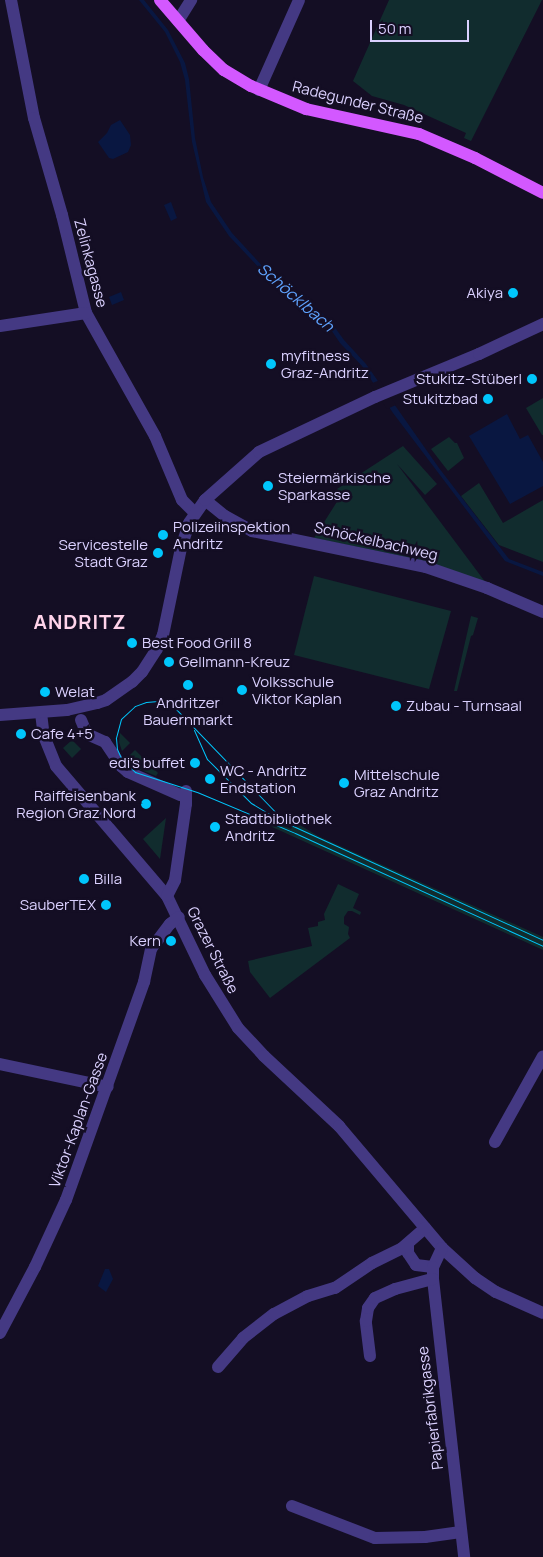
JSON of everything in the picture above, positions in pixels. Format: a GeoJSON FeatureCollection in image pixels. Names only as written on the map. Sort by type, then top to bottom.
{"type":"FeatureCollection","features":[{"type":"Feature","properties":{"kind":"main road","name":"Radegunder Straße"},"geometry":{"type":"LineString","coordinates":[[160,0],[224,70],[259,90],[306,109],[419,134],[475,158],[543,193]]}},
{"type":"Feature","properties":{"kind":"street","name":"Zelinkagasse"},"geometry":{"type":"LineString","coordinates":[[12,0],[34,118],[62,215],[86,313],[155,436],[182,500],[194,513]]}},
{"type":"Feature","properties":{"kind":"street"},"geometry":{"type":"LineString","coordinates":[[178,21],[191,0]]}},
{"type":"Feature","properties":{"kind":"street"},"geometry":{"type":"LineString","coordinates":[[259,90],[299,0]]}},
{"type":"Feature","properties":{"kind":"street"},"geometry":{"type":"LineString","coordinates":[[0,326],[86,313]]}},
{"type":"Feature","properties":{"kind":"street"},"geometry":{"type":"LineString","coordinates":[[0,715],[28,712],[41,713],[77,708],[106,700],[132,682],[149,663],[163,635],[183,541],[194,513],[259,452],[393,388],[487,351],[543,324]]}},
{"type":"Feature","properties":{"kind":"street","name":"Schöckelbachweg"},"geometry":{"type":"LineString","coordinates":[[206,500],[225,516],[252,531],[426,567],[487,588],[543,612]]}},
{"type":"Feature","properties":{"kind":"street","name":"Grazer Straße"},"geometry":{"type":"LineString","coordinates":[[41,713],[44,736],[61,774],[166,896],[205,975],[238,1028],[264,1056],[339,1126],[442,1248],[475,1278],[496,1292],[543,1313]]}},
{"type":"Feature","properties":{"kind":"street"},"geometry":{"type":"LineString","coordinates":[[81,720],[87,734],[105,742],[121,766],[128,772],[183,793],[175,880],[166,896]]}},
{"type":"Feature","properties":{"kind":"street","name":"Viktor-Kaplan-Gasse"},"geometry":{"type":"LineString","coordinates":[[0,1333],[35,1267],[66,1200],[144,982],[151,949],[170,924],[178,917]]}},
{"type":"Feature","properties":{"kind":"street"},"geometry":{"type":"LineString","coordinates":[[495,1142],[543,1056]]}},
{"type":"Feature","properties":{"kind":"street"},"geometry":{"type":"LineString","coordinates":[[0,1064],[108,1087]]}},
{"type":"Feature","properties":{"kind":"street"},"geometry":{"type":"LineString","coordinates":[[218,1367],[243,1338],[274,1314],[308,1296],[335,1288],[408,1244],[426,1228]]}},
{"type":"Feature","properties":{"kind":"street"},"geometry":{"type":"LineString","coordinates":[[408,1244],[408,1253],[416,1265],[433,1273]]}},
{"type":"Feature","properties":{"kind":"street"},"geometry":{"type":"LineString","coordinates":[[370,1356],[366,1321],[368,1308],[375,1298],[433,1273],[442,1248]]}},
{"type":"Feature","properties":{"kind":"street","name":"Papierfabrikgasse"},"geometry":{"type":"LineString","coordinates":[[433,1273],[464,1557]]}},
{"type":"Feature","properties":{"kind":"street"},"geometry":{"type":"LineString","coordinates":[[292,1506],[375,1538],[461,1532]]}},
{"type":"Feature","properties":{"kind":"green space"},"geometry":{"type":"Polygon","coordinates":[[[389,0],[542,0],[471,141],[464,138],[466,133],[404,105],[372,96],[353,81],[389,0]]]}},
{"type":"Feature","properties":{"kind":"green space"},"geometry":{"type":"Polygon","coordinates":[[[543,398],[543,435],[542,435],[526,408],[543,398]]]}},
{"type":"Feature","properties":{"kind":"green space"},"geometry":{"type":"Polygon","coordinates":[[[449,437],[457,443],[464,458],[448,471],[431,449],[449,437]]]}},
{"type":"Feature","properties":{"kind":"green space"},"geometry":{"type":"Polygon","coordinates":[[[403,446],[437,484],[425,495],[397,464],[486,583],[406,557],[314,538],[340,497],[337,489],[403,446]]]}},
{"type":"Feature","properties":{"kind":"green space"},"geometry":{"type":"Polygon","coordinates":[[[479,483],[503,523],[543,500],[543,562],[499,545],[461,496],[479,483]]]}},
{"type":"Feature","properties":{"kind":"green space"},"geometry":{"type":"Polygon","coordinates":[[[314,576],[451,611],[429,689],[294,655],[314,576]]]}},
{"type":"Feature","properties":{"kind":"green space"},"geometry":{"type":"Polygon","coordinates":[[[471,616],[478,618],[473,635],[471,636],[457,691],[454,691],[471,616]]]}},
{"type":"Feature","properties":{"kind":"green space"},"geometry":{"type":"Polygon","coordinates":[[[120,733],[130,743],[122,751],[119,742],[120,733]]]}},
{"type":"Feature","properties":{"kind":"green space"},"geometry":{"type":"Polygon","coordinates":[[[72,740],[81,749],[72,758],[63,748],[72,740]]]}},
{"type":"Feature","properties":{"kind":"green space"},"geometry":{"type":"Polygon","coordinates":[[[135,750],[158,773],[156,776],[134,767],[126,759],[135,750]]]}},
{"type":"Feature","properties":{"kind":"green space"},"geometry":{"type":"Polygon","coordinates":[[[260,816],[291,829],[295,822],[318,836],[543,937],[543,950],[259,821],[260,816]]]}},
{"type":"Feature","properties":{"kind":"green space"},"geometry":{"type":"Polygon","coordinates":[[[166,818],[160,859],[143,839],[166,818]]]}},
{"type":"Feature","properties":{"kind":"green space"},"geometry":{"type":"Polygon","coordinates":[[[338,884],[359,894],[353,908],[361,912],[360,915],[348,911],[344,917],[344,924],[349,927],[348,934],[350,938],[270,998],[250,972],[248,961],[312,946],[308,928],[318,926],[318,922],[325,920],[324,914],[338,884]]]}},
{"type":"Feature","properties":{"kind":"water","name":"Schöcklbach"},"geometry":{"type":"Polygon","coordinates":[[[139,0],[144,0],[168,30],[185,63],[189,79],[195,138],[203,177],[211,202],[232,233],[267,271],[328,318],[344,340],[366,364],[439,468],[509,559],[543,572],[543,576],[505,561],[393,413],[362,366],[340,343],[325,321],[265,274],[229,236],[206,202],[192,142],[185,80],[180,62],[165,32],[139,0]]]}},
{"type":"Feature","properties":{"kind":"water"},"geometry":{"type":"Polygon","coordinates":[[[120,120],[130,135],[131,145],[128,152],[113,159],[109,158],[98,142],[107,133],[111,125],[120,120]]]}},
{"type":"Feature","properties":{"kind":"water"},"geometry":{"type":"Polygon","coordinates":[[[171,202],[177,218],[171,221],[164,205],[171,202]]]}},
{"type":"Feature","properties":{"kind":"water"},"geometry":{"type":"Polygon","coordinates":[[[121,292],[124,300],[112,305],[109,297],[121,292]]]}},
{"type":"Feature","properties":{"kind":"water"},"geometry":{"type":"Polygon","coordinates":[[[507,414],[520,439],[528,435],[543,462],[543,486],[510,504],[469,436],[507,414]]]}},
{"type":"Feature","properties":{"kind":"water"},"geometry":{"type":"Polygon","coordinates":[[[105,1269],[109,1269],[113,1279],[106,1292],[98,1286],[105,1269]]]}},
{"type":"Feature","properties":{"kind":"pier"},"geometry":{"type":"Polygon","coordinates":[[[380,380],[396,405],[387,409],[370,384],[380,380]]]}},
{"type":"Feature","properties":{"kind":"tram line"},"geometry":{"type":"LineString","coordinates":[[543,940],[286,823],[176,709],[168,704],[158,701],[146,702],[135,706],[121,719],[116,738],[117,749],[121,758],[135,772],[197,792],[295,833],[543,946]]}},
{"type":"Feature","properties":{"kind":"tram line"},"geometry":{"type":"LineString","coordinates":[[194,730],[207,759],[251,803],[273,816]]}},
{"type":"Feature","properties":{"kind":"place","name":"Akiya"},"geometry":{"type":"Point","coordinates":[513,293]}},
{"type":"Feature","properties":{"kind":"place","name":"myfitness Graz-Andritz"},"geometry":{"type":"Point","coordinates":[271,364]}},
{"type":"Feature","properties":{"kind":"place","name":"Stukitz-Stüberl"},"geometry":{"type":"Point","coordinates":[532,379]}},
{"type":"Feature","properties":{"kind":"place","name":"Stukitzbad"},"geometry":{"type":"Point","coordinates":[488,399]}},
{"type":"Feature","properties":{"kind":"place","name":"Steiermärkische Sparkasse"},"geometry":{"type":"Point","coordinates":[268,486]}},
{"type":"Feature","properties":{"kind":"place","name":"Polizeiinspektion Andritz"},"geometry":{"type":"Point","coordinates":[163,535]}},
{"type":"Feature","properties":{"kind":"place","name":"Servicestelle Stadt Graz"},"geometry":{"type":"Point","coordinates":[158,553]}},
{"type":"Feature","properties":{"kind":"place","name":"Best Food Grill 8"},"geometry":{"type":"Point","coordinates":[132,643]}},
{"type":"Feature","properties":{"kind":"place","name":"Gellmann-Kreuz"},"geometry":{"type":"Point","coordinates":[169,662]}},
{"type":"Feature","properties":{"kind":"place","name":"Andritzer Bauernmarkt"},"geometry":{"type":"Point","coordinates":[188,685]}},
{"type":"Feature","properties":{"kind":"place","name":"Volksschule Viktor Kaplan"},"geometry":{"type":"Point","coordinates":[242,690]}},
{"type":"Feature","properties":{"kind":"place","name":"Welat"},"geometry":{"type":"Point","coordinates":[45,692]}},
{"type":"Feature","properties":{"kind":"place","name":"Zubau - Turnsaal"},"geometry":{"type":"Point","coordinates":[396,706]}},
{"type":"Feature","properties":{"kind":"place","name":"Cafe 4+5"},"geometry":{"type":"Point","coordinates":[21,734]}},
{"type":"Feature","properties":{"kind":"place","name":"edi's buffet"},"geometry":{"type":"Point","coordinates":[195,763]}},
{"type":"Feature","properties":{"kind":"place","name":"WC - Andritz Endstation"},"geometry":{"type":"Point","coordinates":[210,779]}},
{"type":"Feature","properties":{"kind":"place","name":"Mittelschule Graz Andritz"},"geometry":{"type":"Point","coordinates":[344,783]}},
{"type":"Feature","properties":{"kind":"place","name":"Raiffeisenbank Region Graz Nord"},"geometry":{"type":"Point","coordinates":[146,804]}},
{"type":"Feature","properties":{"kind":"place","name":"Stadtbibliothek Andritz"},"geometry":{"type":"Point","coordinates":[215,827]}},
{"type":"Feature","properties":{"kind":"place","name":"Billa"},"geometry":{"type":"Point","coordinates":[84,879]}},
{"type":"Feature","properties":{"kind":"place","name":"SauberTEX"},"geometry":{"type":"Point","coordinates":[106,905]}},
{"type":"Feature","properties":{"kind":"place","name":"Kern"},"geometry":{"type":"Point","coordinates":[171,941]}},
{"type":"Feature","properties":{"kind":"district","name":"ANDRITZ"},"geometry":{"type":"Point","coordinates":[80,621]}}]}
